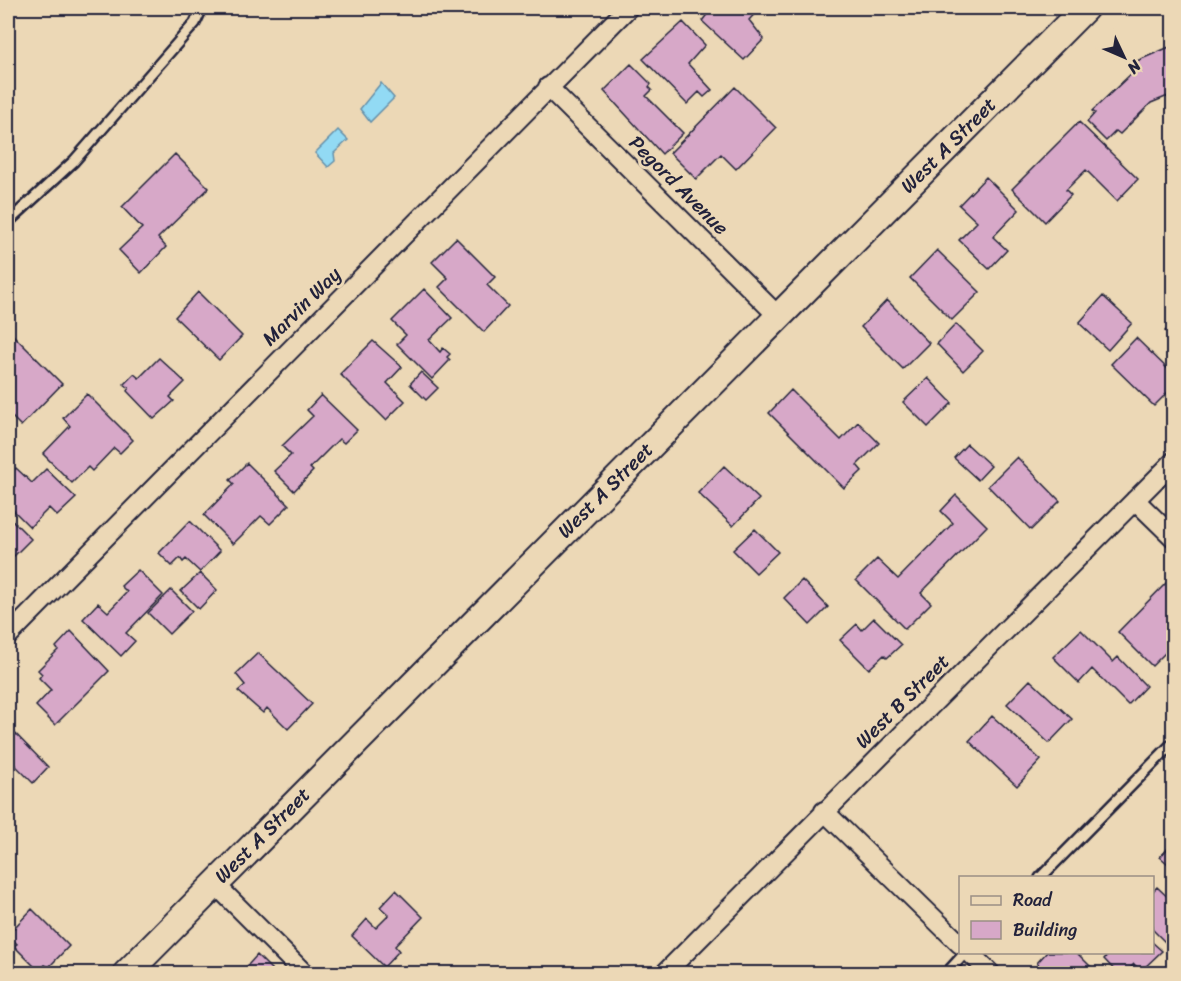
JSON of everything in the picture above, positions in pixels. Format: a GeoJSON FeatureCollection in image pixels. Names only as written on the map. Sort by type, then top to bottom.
{"type":"FeatureCollection","features":[{"type":"Feature","properties":{"kind":"main road","name":"West A Street"},"geometry":{"type":"LineString","coordinates":[[126,974],[1085,8]]}},
{"type":"Feature","properties":{"kind":"street","name":"Marvin Way"},"geometry":{"type":"LineString","coordinates":[[8,636],[628,8]]}},
{"type":"Feature","properties":{"kind":"street","name":"Pegord Avenue"},"geometry":{"type":"LineString","coordinates":[[548,87],[778,316]]}},
{"type":"Feature","properties":{"kind":"street","name":"West B Street"},"geometry":{"type":"LineString","coordinates":[[664,974],[1173,461]]}},
{"type":"Feature","properties":{"kind":"street"},"geometry":{"type":"LineString","coordinates":[[1135,500],[1173,538]]}},
{"type":"Feature","properties":{"kind":"street"},"geometry":{"type":"LineString","coordinates":[[824,811],[959,943]]}},
{"type":"Feature","properties":{"kind":"street"},"geometry":{"type":"LineString","coordinates":[[214,883],[305,974]]}},
{"type":"Feature","properties":{"kind":"street"},"geometry":{"type":"LineString","coordinates":[[970,954],[991,974]]}},
{"type":"Feature","properties":{"kind":"lane"},"geometry":{"type":"LineString","coordinates":[[8,222],[74,160],[195,23],[202,8]]}},
{"type":"Feature","properties":{"kind":"lane"},"geometry":{"type":"LineString","coordinates":[[1042,876],[1173,742]]}},
{"type":"Feature","properties":{"kind":"lane"},"geometry":{"type":"LineString","coordinates":[[946,974],[966,954]]}},
{"type":"Feature","properties":{"kind":"water"},"geometry":{"type":"Polygon","coordinates":[[[381,83],[394,98],[370,122],[360,109],[381,83]]]}},
{"type":"Feature","properties":{"kind":"water"},"geometry":{"type":"Polygon","coordinates":[[[338,130],[348,140],[334,153],[335,161],[328,167],[315,153],[338,130]]]}},
{"type":"Feature","properties":{"kind":"building"},"geometry":{"type":"Polygon","coordinates":[[[712,8],[760,8],[749,20],[764,39],[744,60],[702,21],[712,8]]]}},
{"type":"Feature","properties":{"kind":"building"},"geometry":{"type":"Polygon","coordinates":[[[683,22],[705,45],[688,64],[712,90],[704,97],[699,92],[687,104],[643,59],[683,22]]]}},
{"type":"Feature","properties":{"kind":"building"},"geometry":{"type":"Polygon","coordinates":[[[1174,45],[1174,99],[1170,101],[1168,96],[1151,103],[1120,134],[1116,131],[1106,141],[1087,122],[1095,113],[1092,111],[1133,72],[1130,64],[1174,45]]]}},
{"type":"Feature","properties":{"kind":"building"},"geometry":{"type":"Polygon","coordinates":[[[631,64],[651,84],[649,87],[652,90],[646,96],[683,133],[662,154],[604,91],[631,64]]]}},
{"type":"Feature","properties":{"kind":"building"},"geometry":{"type":"Polygon","coordinates":[[[735,87],[776,128],[736,169],[721,154],[696,179],[670,153],[735,87]]]}},
{"type":"Feature","properties":{"kind":"building"},"geometry":{"type":"Polygon","coordinates":[[[1079,122],[1138,179],[1117,201],[1086,170],[1066,190],[1071,195],[1045,222],[1012,189],[1079,122]]]}},
{"type":"Feature","properties":{"kind":"building"},"geometry":{"type":"Polygon","coordinates":[[[175,154],[209,188],[158,238],[166,247],[141,273],[119,250],[142,228],[122,207],[175,154]]]}},
{"type":"Feature","properties":{"kind":"building"},"geometry":{"type":"Polygon","coordinates":[[[986,177],[1019,210],[993,237],[1007,250],[989,269],[959,240],[977,222],[959,205],[986,177]]]}},
{"type":"Feature","properties":{"kind":"building"},"geometry":{"type":"Polygon","coordinates":[[[456,238],[495,277],[487,285],[508,306],[484,332],[439,287],[448,278],[432,262],[456,238]]]}},
{"type":"Feature","properties":{"kind":"building"},"geometry":{"type":"Polygon","coordinates":[[[937,250],[980,292],[952,320],[910,278],[937,250]]]}},
{"type":"Feature","properties":{"kind":"building"},"geometry":{"type":"Polygon","coordinates":[[[424,289],[452,318],[429,340],[440,352],[443,348],[450,354],[447,357],[450,360],[432,379],[397,344],[406,335],[392,321],[424,289]]]}},
{"type":"Feature","properties":{"kind":"building"},"geometry":{"type":"Polygon","coordinates":[[[198,292],[242,336],[219,360],[175,317],[198,292]]]}},
{"type":"Feature","properties":{"kind":"building"},"geometry":{"type":"Polygon","coordinates":[[[1103,296],[1132,323],[1108,350],[1079,323],[1103,296]]]}},
{"type":"Feature","properties":{"kind":"building"},"geometry":{"type":"Polygon","coordinates":[[[887,300],[929,343],[903,369],[861,327],[887,300]]]}},
{"type":"Feature","properties":{"kind":"building"},"geometry":{"type":"Polygon","coordinates":[[[1174,323],[1174,340],[1165,331],[1174,323]]]}},
{"type":"Feature","properties":{"kind":"building"},"geometry":{"type":"Polygon","coordinates":[[[956,324],[983,351],[963,371],[937,344],[956,324]]]}},
{"type":"Feature","properties":{"kind":"building"},"geometry":{"type":"Polygon","coordinates":[[[8,330],[62,384],[21,426],[8,413],[8,330]]]}},
{"type":"Feature","properties":{"kind":"building"},"geometry":{"type":"Polygon","coordinates":[[[1136,338],[1174,375],[1174,386],[1154,406],[1111,364],[1136,338]]]}},
{"type":"Feature","properties":{"kind":"building"},"geometry":{"type":"Polygon","coordinates":[[[373,341],[402,367],[387,383],[405,401],[386,420],[340,374],[373,341]]]}},
{"type":"Feature","properties":{"kind":"building"},"geometry":{"type":"Polygon","coordinates":[[[159,358],[185,382],[170,397],[174,401],[154,419],[127,391],[129,388],[124,384],[134,374],[139,378],[159,358]]]}},
{"type":"Feature","properties":{"kind":"building"},"geometry":{"type":"Polygon","coordinates":[[[421,372],[438,388],[426,400],[410,384],[421,372]]]}},
{"type":"Feature","properties":{"kind":"building"},"geometry":{"type":"Polygon","coordinates":[[[928,378],[952,403],[928,427],[903,402],[928,378]]]}},
{"type":"Feature","properties":{"kind":"building"},"geometry":{"type":"Polygon","coordinates":[[[791,390],[841,440],[858,422],[879,443],[857,465],[862,471],[844,488],[769,413],[791,390]]]}},
{"type":"Feature","properties":{"kind":"building"},"geometry":{"type":"Polygon","coordinates":[[[87,394],[133,440],[120,453],[114,448],[92,471],[88,467],[72,483],[43,454],[70,426],[63,418],[87,394]]]}},
{"type":"Feature","properties":{"kind":"building"},"geometry":{"type":"Polygon","coordinates":[[[321,395],[357,430],[344,443],[339,439],[310,468],[313,471],[294,491],[274,471],[291,455],[282,446],[313,416],[307,410],[321,395]]]}},
{"type":"Feature","properties":{"kind":"building"},"geometry":{"type":"Polygon","coordinates":[[[967,444],[991,466],[978,480],[954,458],[967,444]]]}},
{"type":"Feature","properties":{"kind":"building"},"geometry":{"type":"Polygon","coordinates":[[[1017,457],[1060,501],[1031,530],[988,486],[1017,457]]]}},
{"type":"Feature","properties":{"kind":"building"},"geometry":{"type":"Polygon","coordinates":[[[247,463],[289,505],[270,524],[261,516],[233,544],[204,515],[234,484],[230,480],[247,463]]]}},
{"type":"Feature","properties":{"kind":"building"},"geometry":{"type":"Polygon","coordinates":[[[724,466],[759,499],[733,526],[698,493],[724,466]]]}},
{"type":"Feature","properties":{"kind":"building"},"geometry":{"type":"Polygon","coordinates":[[[16,468],[32,483],[46,469],[76,498],[57,516],[49,508],[30,527],[8,505],[8,476],[16,468]]]}},
{"type":"Feature","properties":{"kind":"building"},"geometry":{"type":"Polygon","coordinates":[[[956,495],[987,526],[921,593],[931,603],[905,629],[856,580],[877,559],[898,579],[953,523],[941,511],[956,495]]]}},
{"type":"Feature","properties":{"kind":"building"},"geometry":{"type":"Polygon","coordinates":[[[8,516],[31,539],[12,558],[8,555],[8,516]]]}},
{"type":"Feature","properties":{"kind":"building"},"geometry":{"type":"Polygon","coordinates":[[[190,521],[220,551],[200,572],[186,559],[183,562],[180,558],[172,566],[159,553],[190,521]]]}},
{"type":"Feature","properties":{"kind":"building"},"geometry":{"type":"Polygon","coordinates":[[[755,529],[778,552],[756,573],[733,550],[755,529]]]}},
{"type":"Feature","properties":{"kind":"building"},"geometry":{"type":"Polygon","coordinates":[[[138,570],[163,595],[126,633],[135,641],[121,656],[83,619],[98,603],[108,612],[127,592],[121,586],[138,570]]]}},
{"type":"Feature","properties":{"kind":"building"},"geometry":{"type":"Polygon","coordinates":[[[200,573],[217,590],[199,609],[181,591],[200,573]]]}},
{"type":"Feature","properties":{"kind":"building"},"geometry":{"type":"Polygon","coordinates":[[[1170,579],[1174,582],[1174,644],[1152,666],[1118,632],[1170,579]]]}},
{"type":"Feature","properties":{"kind":"building"},"geometry":{"type":"Polygon","coordinates":[[[802,580],[828,607],[810,625],[784,598],[802,580]]]}},
{"type":"Feature","properties":{"kind":"building"},"geometry":{"type":"Polygon","coordinates":[[[171,590],[192,611],[169,634],[148,613],[171,590]]]}},
{"type":"Feature","properties":{"kind":"building"},"geometry":{"type":"Polygon","coordinates":[[[874,618],[901,645],[887,658],[884,655],[869,669],[840,640],[857,624],[862,630],[874,618]]]}},
{"type":"Feature","properties":{"kind":"building"},"geometry":{"type":"Polygon","coordinates":[[[1081,630],[1113,662],[1118,657],[1146,686],[1128,705],[1092,669],[1079,683],[1053,657],[1081,630]]]}},
{"type":"Feature","properties":{"kind":"building"},"geometry":{"type":"Polygon","coordinates":[[[71,631],[109,671],[55,725],[36,706],[51,690],[39,678],[42,674],[38,670],[58,650],[56,647],[71,631]]]}},
{"type":"Feature","properties":{"kind":"building"},"geometry":{"type":"Polygon","coordinates":[[[258,653],[312,704],[288,729],[267,708],[263,713],[238,691],[245,685],[236,674],[258,653]]]}},
{"type":"Feature","properties":{"kind":"building"},"geometry":{"type":"Polygon","coordinates":[[[1030,680],[1072,719],[1049,743],[1007,704],[1030,680]]]}},
{"type":"Feature","properties":{"kind":"building"},"geometry":{"type":"Polygon","coordinates":[[[992,716],[1041,760],[1017,786],[969,741],[992,716]]]}},
{"type":"Feature","properties":{"kind":"building"},"geometry":{"type":"Polygon","coordinates":[[[8,726],[48,767],[33,783],[8,758],[8,726]]]}},
{"type":"Feature","properties":{"kind":"building"},"geometry":{"type":"Polygon","coordinates":[[[1172,844],[1174,845],[1174,869],[1160,857],[1172,844]]]}},
{"type":"Feature","properties":{"kind":"building"},"geometry":{"type":"Polygon","coordinates":[[[1157,887],[1174,903],[1174,941],[1169,946],[1154,931],[1154,890],[1157,887]]]}},
{"type":"Feature","properties":{"kind":"building"},"geometry":{"type":"Polygon","coordinates":[[[396,890],[423,917],[395,946],[399,951],[384,967],[352,936],[367,919],[376,928],[389,915],[380,907],[396,890]]]}},
{"type":"Feature","properties":{"kind":"building"},"geometry":{"type":"Polygon","coordinates":[[[32,909],[69,946],[49,967],[45,965],[39,971],[14,946],[17,944],[12,939],[8,944],[8,923],[13,929],[32,909]]]}},
{"type":"Feature","properties":{"kind":"building"},"geometry":{"type":"Polygon","coordinates":[[[1154,944],[1162,951],[1141,971],[1134,964],[1124,974],[1118,974],[1104,959],[1108,954],[1154,954],[1154,944]]]}},
{"type":"Feature","properties":{"kind":"building"},"geometry":{"type":"Polygon","coordinates":[[[1045,954],[1078,954],[1098,974],[1047,974],[1037,963],[1045,954]]]}},
{"type":"Feature","properties":{"kind":"building"},"geometry":{"type":"Polygon","coordinates":[[[257,955],[276,974],[240,974],[257,955]]]}}]}
